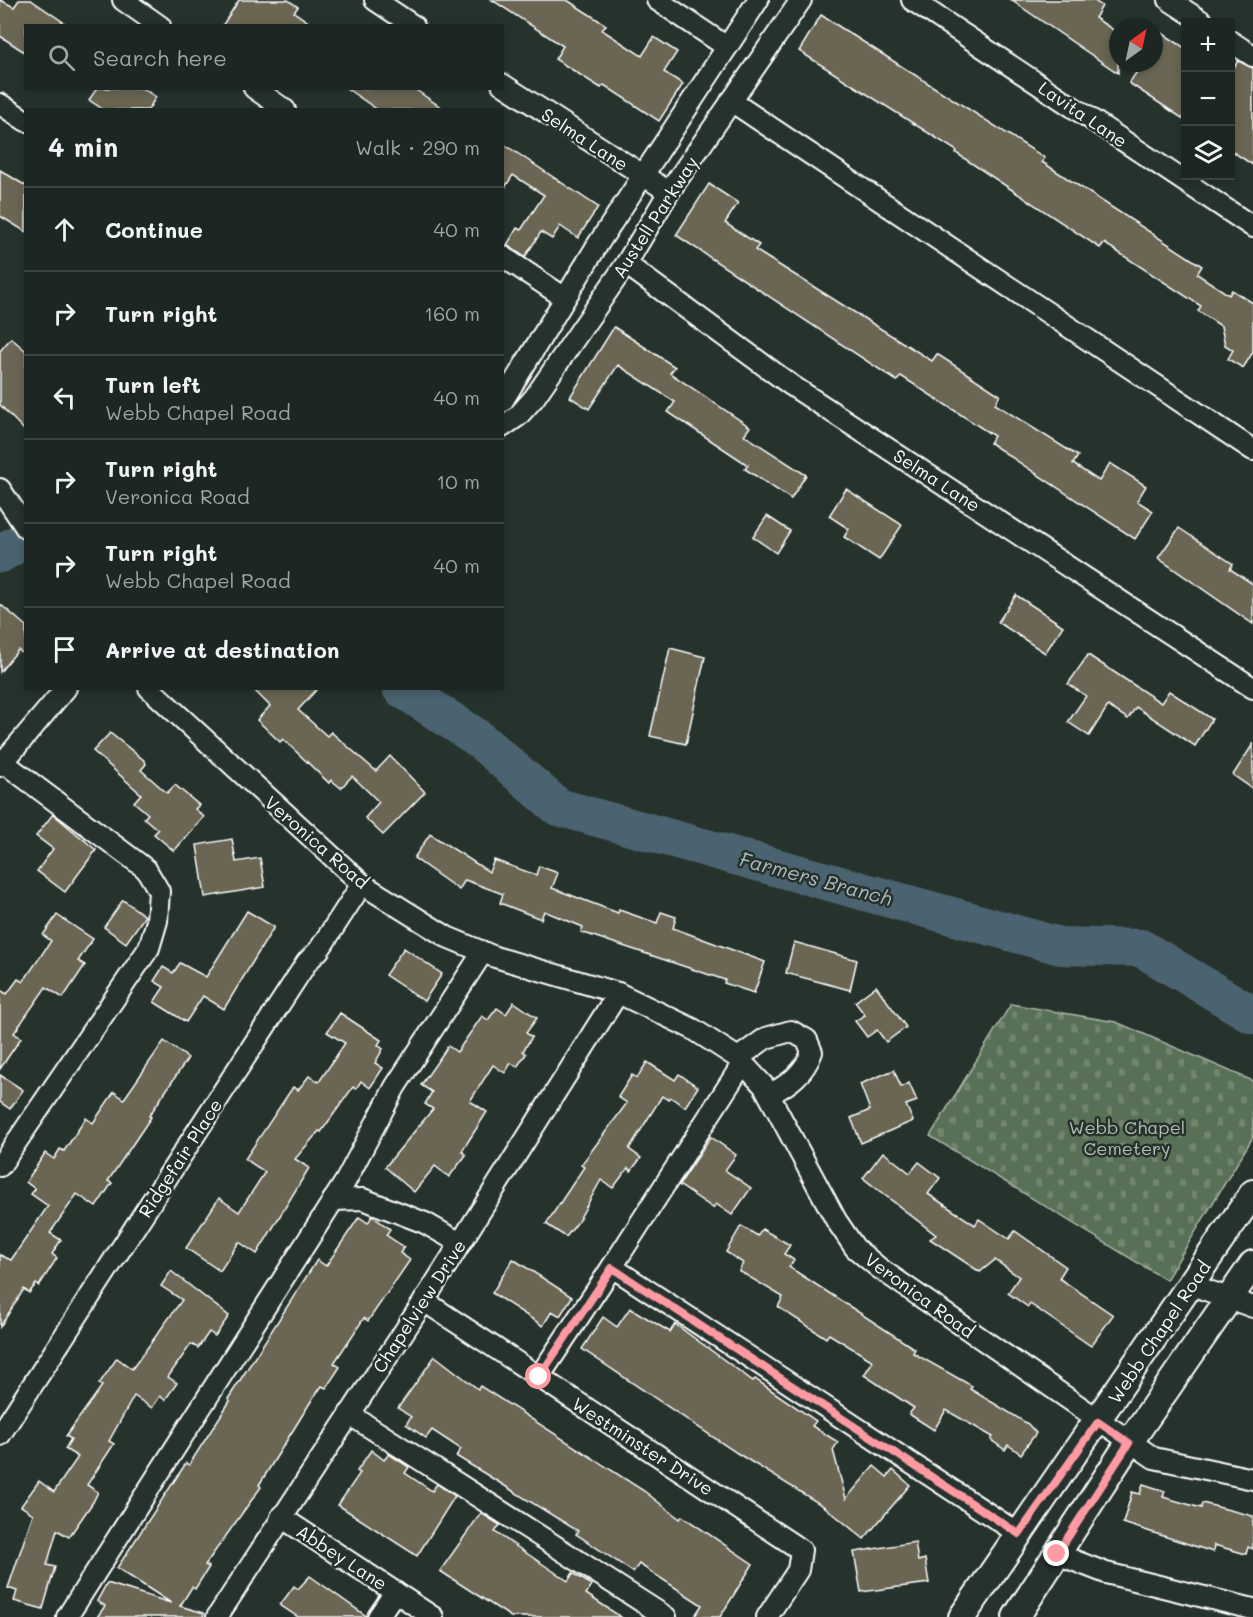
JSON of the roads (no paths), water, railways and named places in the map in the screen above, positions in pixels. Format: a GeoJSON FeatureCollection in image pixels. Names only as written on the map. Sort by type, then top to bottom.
{"type":"FeatureCollection","features":[{"type":"Feature","properties":{"kind":"main road","name":"Webb Chapel Road"},"geometry":{"type":"LineString","coordinates":[[962,1617],[1253,1193]]}},
{"type":"Feature","properties":{"kind":"main road","name":"Webb Chapel Road"},"geometry":{"type":"LineString","coordinates":[[1016,1617],[1129,1443],[1241,1303],[1253,1264]]}},
{"type":"Feature","properties":{"kind":"street"},"geometry":{"type":"LineString","coordinates":[[123,0],[157,24]]}},
{"type":"Feature","properties":{"kind":"street"},"geometry":{"type":"LineString","coordinates":[[375,0],[411,24]]}},
{"type":"Feature","properties":{"kind":"street"},"geometry":{"type":"LineString","coordinates":[[657,0],[727,47]]}},
{"type":"Feature","properties":{"kind":"street","name":"Austell Parkway"},"geometry":{"type":"LineString","coordinates":[[504,399],[565,298],[758,0]]}},
{"type":"Feature","properties":{"kind":"street","name":"Austell Parkway"},"geometry":{"type":"LineString","coordinates":[[504,426],[518,416],[534,398],[626,264],[669,192],[801,0]]}},
{"type":"Feature","properties":{"kind":"street","name":"Lavita Lane"},"geometry":{"type":"LineString","coordinates":[[912,0],[1253,227]]}},
{"type":"Feature","properties":{"kind":"street"},"geometry":{"type":"LineString","coordinates":[[1169,0],[1197,18]]}},
{"type":"Feature","properties":{"kind":"street"},"geometry":{"type":"LineString","coordinates":[[1235,44],[1253,56]]}},
{"type":"Feature","properties":{"kind":"street","name":"Selma Lane"},"geometry":{"type":"LineString","coordinates":[[504,85],[669,192]]}},
{"type":"Feature","properties":{"kind":"street"},"geometry":{"type":"LineString","coordinates":[[257,90],[282,108]]}},
{"type":"Feature","properties":{"kind":"street"},"geometry":{"type":"LineString","coordinates":[[731,101],[1253,450]]}},
{"type":"Feature","properties":{"kind":"street"},"geometry":{"type":"LineString","coordinates":[[0,104],[24,120]]}},
{"type":"Feature","properties":{"kind":"street"},"geometry":{"type":"LineString","coordinates":[[504,257],[565,298]]}},
{"type":"Feature","properties":{"kind":"street","name":"Selma Lane"},"geometry":{"type":"LineString","coordinates":[[626,264],[791,385],[1253,688]]}},
{"type":"Feature","properties":{"kind":"street"},"geometry":{"type":"LineString","coordinates":[[0,489],[22,523]]}},
{"type":"Feature","properties":{"kind":"street"},"geometry":{"type":"LineString","coordinates":[[0,1166],[149,948],[158,921],[159,891],[146,869],[2,764],[64,690]]}},
{"type":"Feature","properties":{"kind":"street","name":"Veronica Road"},"geometry":{"type":"LineString","coordinates":[[151,690],[362,884],[447,937],[483,952],[618,993],[693,1029],[741,1060],[769,1095],[836,1220],[855,1248],[1098,1422],[1154,1458],[1253,1479]]}},
{"type":"Feature","properties":{"kind":"street","name":"Ridgefair Place"},"geometry":{"type":"LineString","coordinates":[[0,1435],[307,962],[319,950],[362,884]]}},
{"type":"Feature","properties":{"kind":"street"},"geometry":{"type":"LineString","coordinates":[[67,1617],[333,1200],[395,1087],[483,952]]}},
{"type":"Feature","properties":{"kind":"street","name":"Chapelview Drive"},"geometry":{"type":"LineString","coordinates":[[217,1617],[424,1301],[618,993]]}},
{"type":"Feature","properties":{"kind":"street"},"geometry":{"type":"LineString","coordinates":[[539,1377],[612,1268],[741,1060],[766,1038],[791,1032],[807,1040],[812,1052],[807,1066],[791,1083],[769,1095]]}},
{"type":"Feature","properties":{"kind":"street"},"geometry":{"type":"LineString","coordinates":[[333,1200],[363,1200],[425,1223],[460,1243]]}},
{"type":"Feature","properties":{"kind":"street"},"geometry":{"type":"LineString","coordinates":[[612,1268],[1019,1534]]}},
{"type":"Feature","properties":{"kind":"street"},"geometry":{"type":"LineString","coordinates":[[1192,1285],[1241,1303]]}},
{"type":"Feature","properties":{"kind":"street","name":"Westminster Drive"},"geometry":{"type":"LineString","coordinates":[[424,1301],[801,1550],[798,1570],[767,1617]]}},
{"type":"Feature","properties":{"kind":"street"},"geometry":{"type":"LineString","coordinates":[[349,1414],[666,1617]]}},
{"type":"Feature","properties":{"kind":"street","name":"Abbey Lane"},"geometry":{"type":"LineString","coordinates":[[281,1517],[433,1617]]}},
{"type":"Feature","properties":{"kind":"street"},"geometry":{"type":"LineString","coordinates":[[1057,1554],[1106,1573],[1253,1609]]}},
{"type":"Feature","properties":{"kind":"street"},"geometry":{"type":"LineString","coordinates":[[378,1617],[395,1592]]}},
{"type":"Feature","properties":{"kind":"waterway","name":"Farmers Branch"},"geometry":{"type":"LineString","coordinates":[[0,554],[24,540]]}},
{"type":"Feature","properties":{"kind":"waterway","name":"Farmers Branch"},"geometry":{"type":"LineString","coordinates":[[404,690],[476,737],[558,807],[1060,946],[1141,948],[1253,1015]]}},
{"type":"Feature","properties":{"kind":"park label","name":"Webb Chapel Cemetery"},"geometry":{"type":"Point","coordinates":[1127,1137]}}]}
